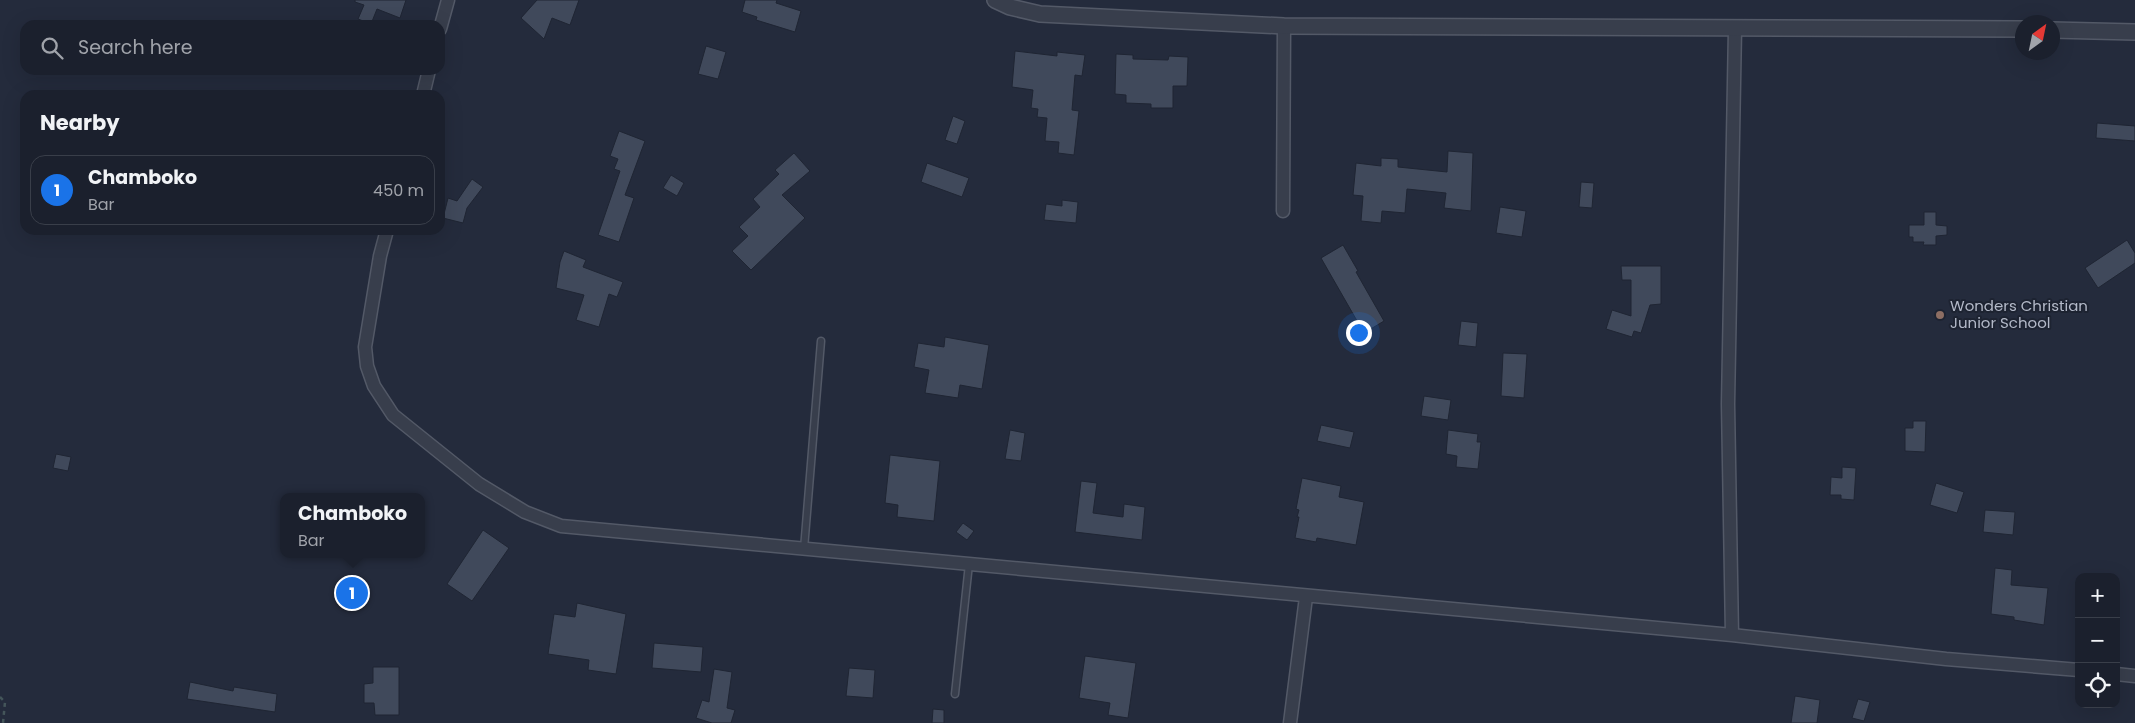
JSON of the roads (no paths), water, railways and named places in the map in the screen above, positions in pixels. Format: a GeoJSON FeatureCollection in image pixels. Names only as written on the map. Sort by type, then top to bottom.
{"type":"FeatureCollection","features":[{"type":"Feature","properties":{"kind":"street"},"geometry":{"type":"LineString","coordinates":[[443,20],[448,0]]}},
{"type":"Feature","properties":{"kind":"street"},"geometry":{"type":"LineString","coordinates":[[995,0],[1010,7],[1040,14],[1284,26],[2015,30]]}},
{"type":"Feature","properties":{"kind":"street"},"geometry":{"type":"LineString","coordinates":[[1283,211],[1284,26]]}},
{"type":"Feature","properties":{"kind":"street"},"geometry":{"type":"LineString","coordinates":[[1732,635],[1728,404],[1735,29]]}},
{"type":"Feature","properties":{"kind":"street"},"geometry":{"type":"LineString","coordinates":[[2060,30],[2135,32]]}},
{"type":"Feature","properties":{"kind":"street"},"geometry":{"type":"LineString","coordinates":[[423,90],[428,75]]}},
{"type":"Feature","properties":{"kind":"street"},"geometry":{"type":"LineString","coordinates":[[386,235],[380,256],[365,347],[367,366],[374,386],[393,415],[479,484],[525,512],[561,526],[1306,597],[1732,635],[1946,659],[2075,670]]}},
{"type":"Feature","properties":{"kind":"street"},"geometry":{"type":"LineString","coordinates":[[1290,723],[1306,597]]}},
{"type":"Feature","properties":{"kind":"street"},"geometry":{"type":"LineString","coordinates":[[2120,674],[2135,676]]}},
{"type":"Feature","properties":{"kind":"lane"},"geometry":{"type":"LineString","coordinates":[[804,549],[821,341]]}},
{"type":"Feature","properties":{"kind":"lane"},"geometry":{"type":"LineString","coordinates":[[955,694],[969,564]]}},
{"type":"Feature","properties":{"kind":"place","name":"Wonders Christian Junior School"},"geometry":{"type":"Point","coordinates":[1940,315]}},
{"type":"Feature","properties":{"kind":"place","name":"Chamboko"},"geometry":{"type":"Point","coordinates":[352,593]}}]}
